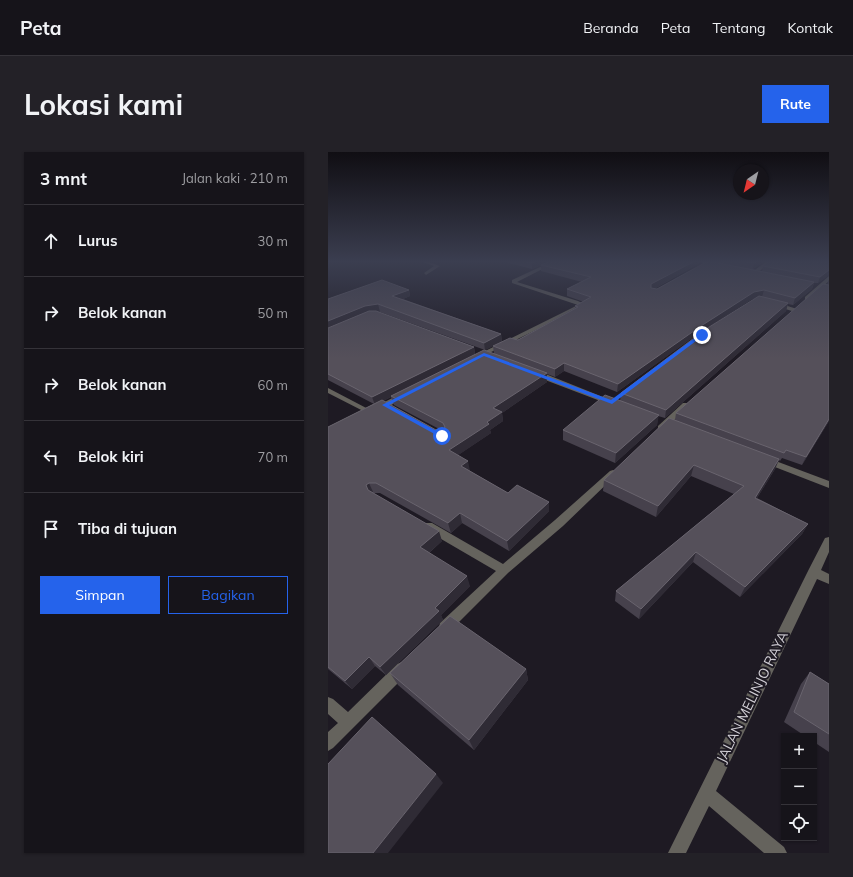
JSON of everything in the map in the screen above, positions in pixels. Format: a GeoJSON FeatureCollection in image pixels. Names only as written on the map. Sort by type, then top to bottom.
{"type":"FeatureCollection","features":[{"type":"Feature","properties":{"kind":"street"},"geometry":{"type":"LineString","coordinates":[[470,361],[581,306],[576,302],[549,294]]}},
{"type":"Feature","properties":{"kind":"street"},"geometry":{"type":"LineString","coordinates":[[789,315],[809,294]]}},
{"type":"Feature","properties":{"kind":"street"},"geometry":{"type":"LineString","coordinates":[[768,302],[795,310]]}},
{"type":"Feature","properties":{"kind":"street"},"geometry":{"type":"LineString","coordinates":[[469,348],[498,359]]}},
{"type":"Feature","properties":{"kind":"street"},"geometry":{"type":"LineString","coordinates":[[526,370],[625,407]]}},
{"type":"Feature","properties":{"kind":"street"},"geometry":{"type":"LineString","coordinates":[[328,390],[367,414],[413,390]]}},
{"type":"Feature","properties":{"kind":"street"},"geometry":{"type":"LineString","coordinates":[[612,402],[619,397]]}},
{"type":"Feature","properties":{"kind":"street"},"geometry":{"type":"LineString","coordinates":[[655,433],[690,402]]}},
{"type":"Feature","properties":{"kind":"street"},"geometry":{"type":"LineString","coordinates":[[385,405],[398,412]]}},
{"type":"Feature","properties":{"kind":"street"},"geometry":{"type":"LineString","coordinates":[[755,456],[829,485]]}},
{"type":"Feature","properties":{"kind":"street"},"geometry":{"type":"LineString","coordinates":[[436,636],[504,570],[559,523],[621,465]]}},
{"type":"Feature","properties":{"kind":"street"},"geometry":{"type":"LineString","coordinates":[[416,519],[504,570]]}},
{"type":"Feature","properties":{"kind":"street","name":"JALAN MELINJO RAYA"},"geometry":{"type":"LineString","coordinates":[[677,853],[829,541]]}},
{"type":"Feature","properties":{"kind":"street"},"geometry":{"type":"LineString","coordinates":[[813,572],[829,580]]}},
{"type":"Feature","properties":{"kind":"street"},"geometry":{"type":"LineString","coordinates":[[328,742],[408,663]]}},
{"type":"Feature","properties":{"kind":"street"},"geometry":{"type":"LineString","coordinates":[[328,704],[348,722]]}},
{"type":"Feature","properties":{"kind":"street"},"geometry":{"type":"LineString","coordinates":[[706,793],[778,853]]}},
{"type":"Feature","properties":{"kind":"building"},"geometry":{"type":"Polygon","coordinates":[[[343,294],[398,294],[392,296],[501,334],[484,343],[378,304],[365,306],[328,321],[328,299],[343,294]]]}},
{"type":"Feature","properties":{"kind":"building"},"geometry":{"type":"Polygon","coordinates":[[[581,294],[751,294],[701,326],[618,384],[564,363],[555,369],[493,346],[510,338],[518,340],[578,307],[575,306],[591,297],[581,294]]]}},
{"type":"Feature","properties":{"kind":"building"},"geometry":{"type":"Polygon","coordinates":[[[778,294],[800,294],[795,298],[778,294]]]}},
{"type":"Feature","properties":{"kind":"building"},"geometry":{"type":"Polygon","coordinates":[[[812,294],[829,294],[829,419],[806,457],[786,450],[784,453],[676,413],[812,294]]]}},
{"type":"Feature","properties":{"kind":"building"},"geometry":{"type":"Polygon","coordinates":[[[759,296],[788,303],[666,410],[621,393],[706,329],[759,296]]]}},
{"type":"Feature","properties":{"kind":"building"},"geometry":{"type":"Polygon","coordinates":[[[369,311],[376,311],[474,347],[372,397],[328,374],[328,328],[369,311]]]}},
{"type":"Feature","properties":{"kind":"building"},"geometry":{"type":"Polygon","coordinates":[[[484,350],[547,373],[493,408],[502,412],[487,422],[489,424],[449,450],[468,461],[461,466],[508,493],[517,485],[549,502],[507,541],[460,513],[448,523],[376,483],[369,483],[366,485],[368,490],[439,531],[420,547],[467,576],[435,608],[439,611],[380,667],[369,657],[345,681],[328,667],[328,427],[382,400],[436,430],[443,430],[445,427],[443,423],[391,396],[484,350]]]}},
{"type":"Feature","properties":{"kind":"building"},"geometry":{"type":"Polygon","coordinates":[[[605,395],[659,415],[616,453],[563,430],[605,395]]]}},
{"type":"Feature","properties":{"kind":"building"},"geometry":{"type":"Polygon","coordinates":[[[669,418],[779,459],[755,498],[808,524],[745,587],[696,552],[641,609],[616,591],[744,486],[694,465],[658,506],[604,480],[669,418]]]}},
{"type":"Feature","properties":{"kind":"building"},"geometry":{"type":"Polygon","coordinates":[[[450,616],[526,669],[469,740],[390,673],[450,616]]]}},
{"type":"Feature","properties":{"kind":"building"},"geometry":{"type":"Polygon","coordinates":[[[810,672],[829,684],[829,734],[794,712],[810,672]]]}},
{"type":"Feature","properties":{"kind":"building"},"geometry":{"type":"Polygon","coordinates":[[[372,717],[436,774],[373,853],[328,853],[328,764],[372,717]]]}},
{"type":"Feature","properties":{"kind":"route"},"geometry":{"type":"LineString","coordinates":[[442,436],[385,405],[484,354],[612,402],[702,335]]}}]}
